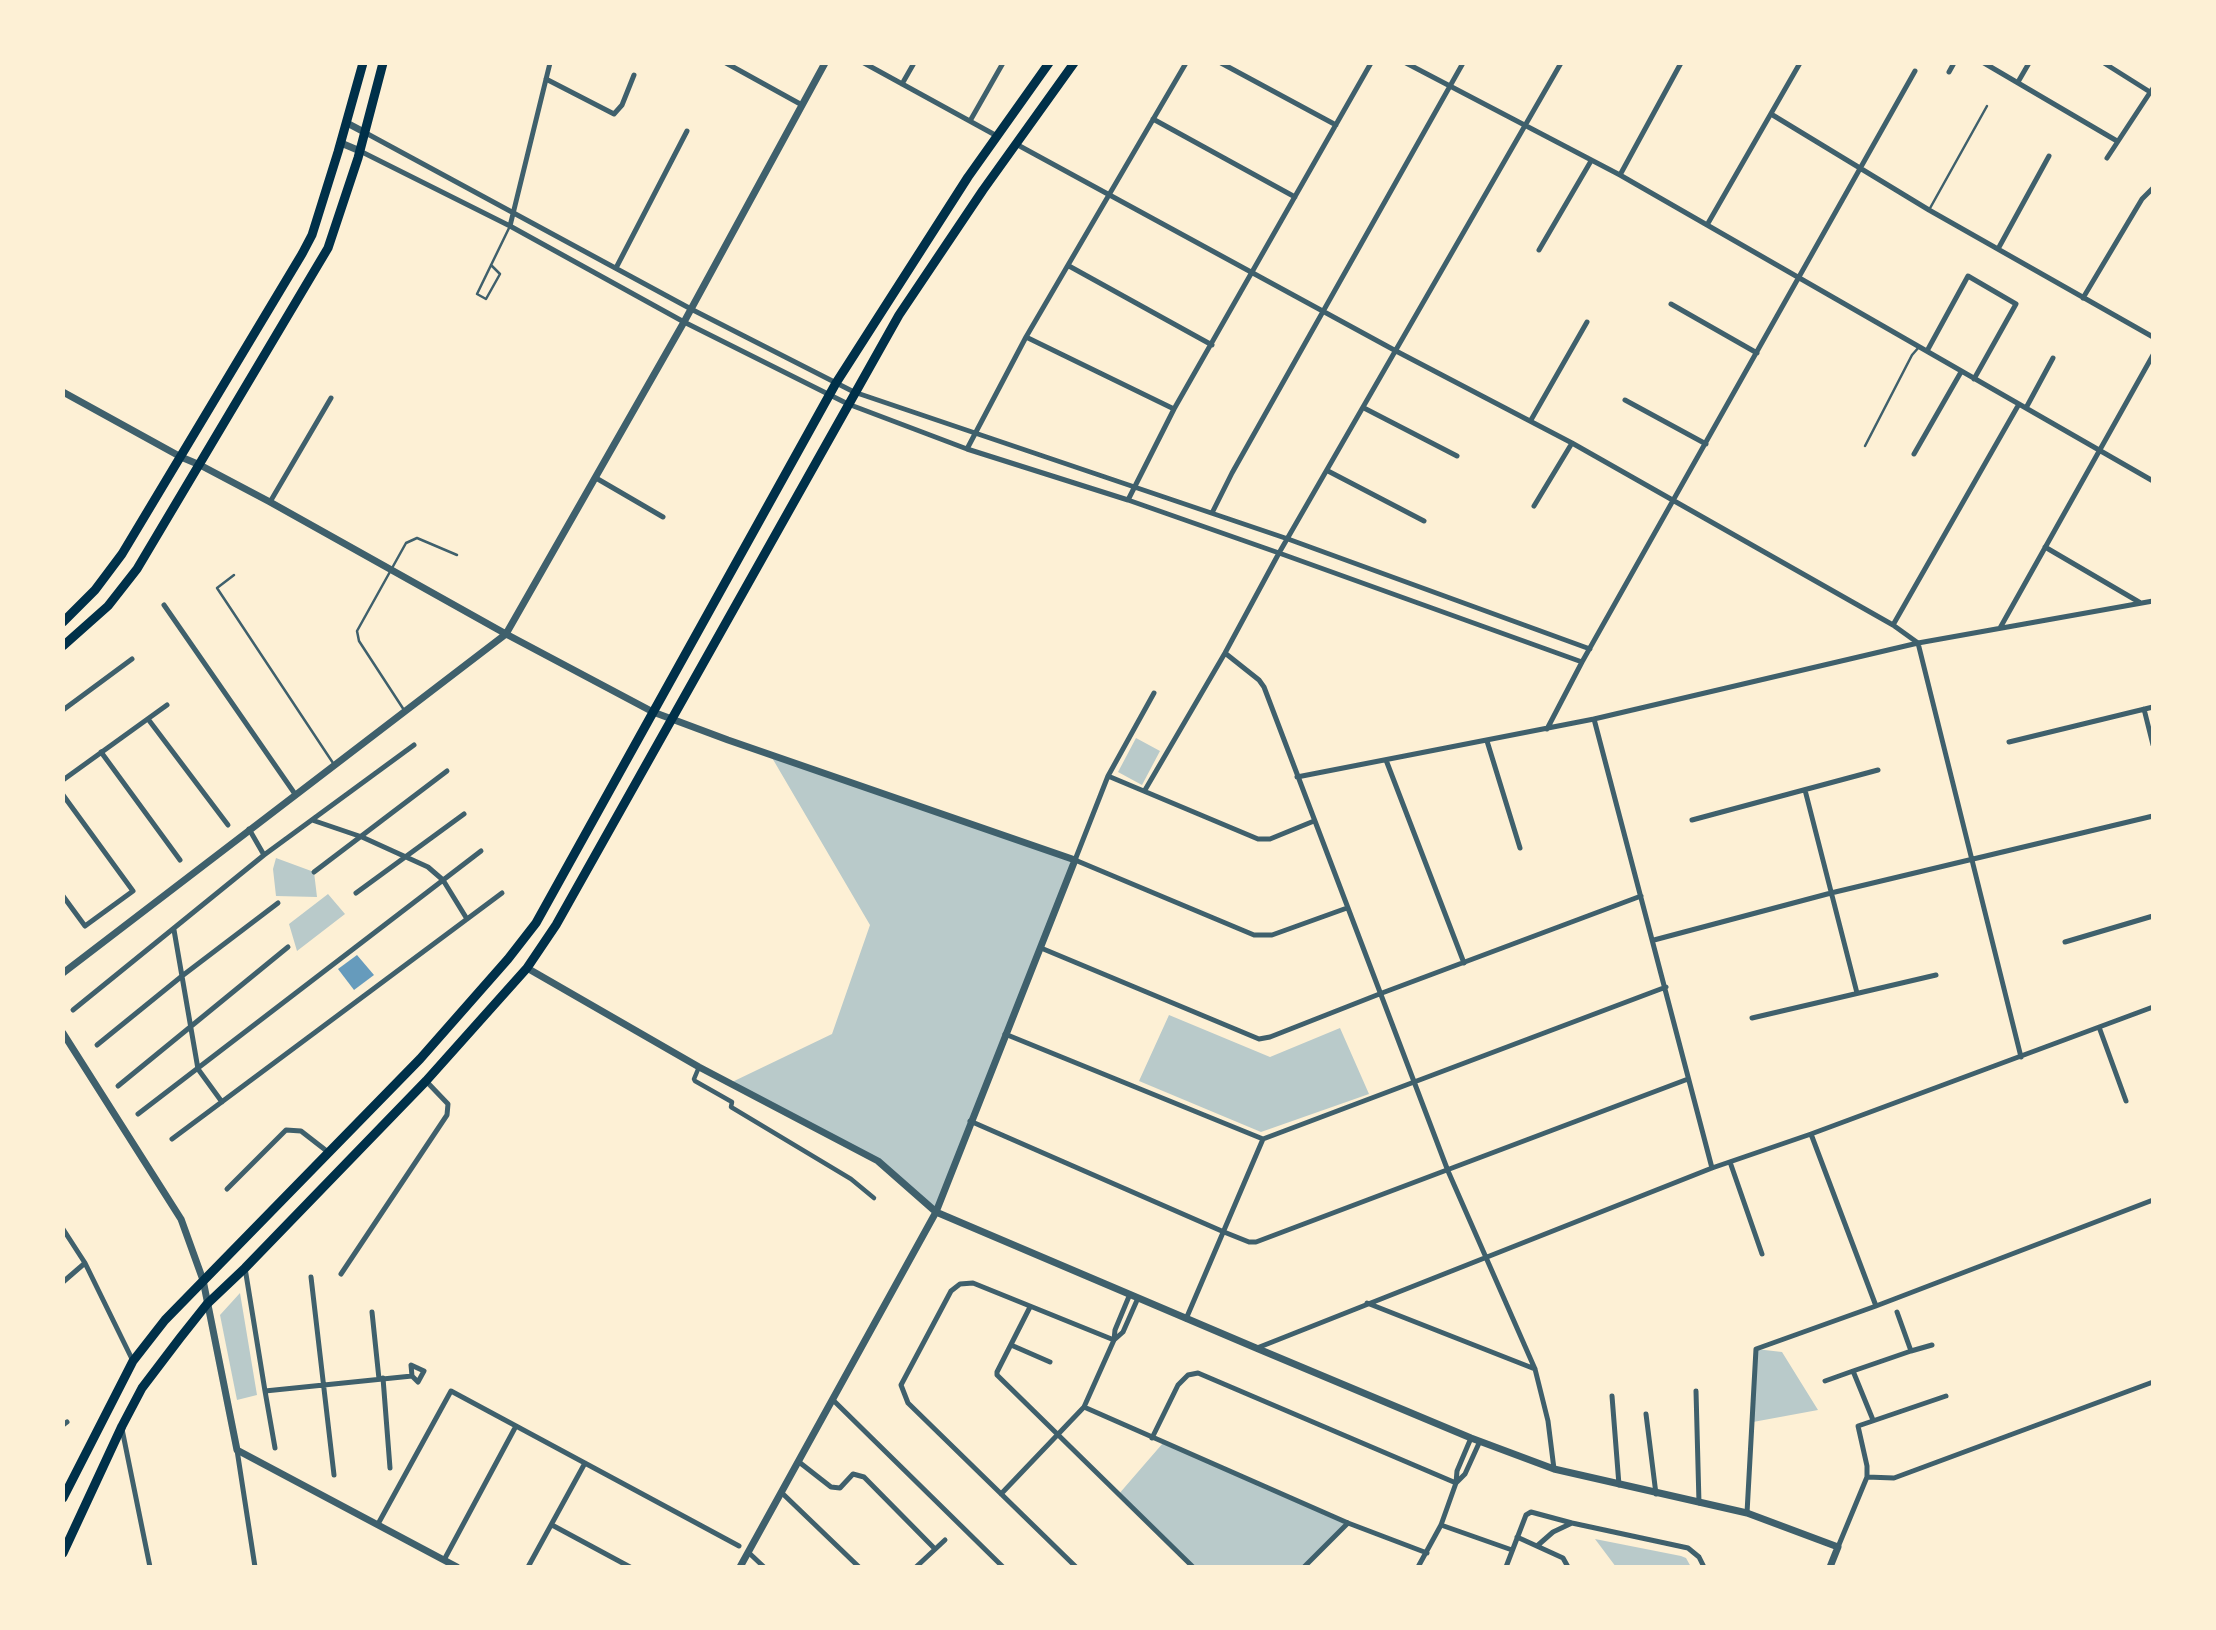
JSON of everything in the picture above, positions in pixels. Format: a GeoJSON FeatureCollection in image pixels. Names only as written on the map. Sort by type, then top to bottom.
{"type":"FeatureCollection","features":[{"type":"Feature","properties":{"kind":"main road"},"geometry":{"type":"LineString","coordinates":[[63,622],[95,590],[122,554],[312,235],[363,63]]}},
{"type":"Feature","properties":{"kind":"main road"},"geometry":{"type":"LineString","coordinates":[[63,646],[102,612],[137,569],[328,248],[383,63]]}},
{"type":"Feature","properties":{"kind":"main road"},"geometry":{"type":"LineString","coordinates":[[63,1498],[133,1361],[164,1320],[420,1059],[523,941],[563,877],[836,383],[948,208],[1049,63]]}},
{"type":"Feature","properties":{"kind":"main road"},"geometry":{"type":"LineString","coordinates":[[63,1553],[142,1388],[208,1304],[426,1081],[527,968],[556,925],[899,316],[1074,63]]}},
{"type":"Feature","properties":{"kind":"street"},"geometry":{"type":"LineString","coordinates":[[510,226],[550,63]]}},
{"type":"Feature","properties":{"kind":"street"},"geometry":{"type":"LineString","coordinates":[[726,63],[802,105]]}},
{"type":"Feature","properties":{"kind":"street"},"geometry":{"type":"LineString","coordinates":[[63,973],[506,634],[684,322],[825,63]]}},
{"type":"Feature","properties":{"kind":"street"},"geometry":{"type":"LineString","coordinates":[[864,63],[997,136]]}},
{"type":"Feature","properties":{"kind":"street"},"geometry":{"type":"LineString","coordinates":[[902,84],[914,63]]}},
{"type":"Feature","properties":{"kind":"street"},"geometry":{"type":"LineString","coordinates":[[970,121],[1003,63]]}},
{"type":"Feature","properties":{"kind":"street"},"geometry":{"type":"LineString","coordinates":[[967,449],[1026,337],[1186,63]]}},
{"type":"Feature","properties":{"kind":"street"},"geometry":{"type":"LineString","coordinates":[[1221,63],[1336,125]]}},
{"type":"Feature","properties":{"kind":"street"},"geometry":{"type":"LineString","coordinates":[[1128,500],[1174,409],[1371,63]]}},
{"type":"Feature","properties":{"kind":"street"},"geometry":{"type":"LineString","coordinates":[[1406,63],[1620,175],[2153,481]]}},
{"type":"Feature","properties":{"kind":"street"},"geometry":{"type":"LineString","coordinates":[[1212,513],[1463,63]]}},
{"type":"Feature","properties":{"kind":"street"},"geometry":{"type":"LineString","coordinates":[[1145,790],[1561,63]]}},
{"type":"Feature","properties":{"kind":"street"},"geometry":{"type":"LineString","coordinates":[[1707,225],[1800,63]]}},
{"type":"Feature","properties":{"kind":"street"},"geometry":{"type":"LineString","coordinates":[[1949,72],[1954,63]]}},
{"type":"Feature","properties":{"kind":"street"},"geometry":{"type":"LineString","coordinates":[[1984,63],[2117,141]]}},
{"type":"Feature","properties":{"kind":"street"},"geometry":{"type":"LineString","coordinates":[[2018,82],[2029,63]]}},
{"type":"Feature","properties":{"kind":"street"},"geometry":{"type":"LineString","coordinates":[[2104,63],[2152,90],[2107,158]]}},
{"type":"Feature","properties":{"kind":"street"},"geometry":{"type":"LineString","coordinates":[[1620,175],[1679,64]]}},
{"type":"Feature","properties":{"kind":"street"},"geometry":{"type":"LineString","coordinates":[[1547,729],[1582,662],[1915,71]]}},
{"type":"Feature","properties":{"kind":"street"},"geometry":{"type":"LineString","coordinates":[[546,79],[614,114],[622,105],[634,75]]}},
{"type":"Feature","properties":{"kind":"street"},"geometry":{"type":"LineString","coordinates":[[1771,114],[1929,209],[2153,337]]}},
{"type":"Feature","properties":{"kind":"street"},"geometry":{"type":"LineString","coordinates":[[1153,119],[1295,197]]}},
{"type":"Feature","properties":{"kind":"street"},"geometry":{"type":"LineString","coordinates":[[347,123],[691,309],[854,392],[1288,538],[1590,649]]}},
{"type":"Feature","properties":{"kind":"street"},"geometry":{"type":"LineString","coordinates":[[616,268],[687,131]]}},
{"type":"Feature","properties":{"kind":"street"},"geometry":{"type":"LineString","coordinates":[[341,143],[510,226],[684,322],[848,404],[967,449],[1128,500],[1582,662]]}},
{"type":"Feature","properties":{"kind":"street"},"geometry":{"type":"LineString","coordinates":[[1017,144],[1396,351],[1531,420],[1894,625],[1918,643],[2021,1056]]}},
{"type":"Feature","properties":{"kind":"street"},"geometry":{"type":"LineString","coordinates":[[1998,249],[2049,156]]}},
{"type":"Feature","properties":{"kind":"street"},"geometry":{"type":"LineString","coordinates":[[1539,250],[1591,161]]}},
{"type":"Feature","properties":{"kind":"street"},"geometry":{"type":"LineString","coordinates":[[2083,298],[2142,199],[2153,188]]}},
{"type":"Feature","properties":{"kind":"street"},"geometry":{"type":"LineString","coordinates":[[1069,266],[1212,345]]}},
{"type":"Feature","properties":{"kind":"street"},"geometry":{"type":"LineString","coordinates":[[1927,351],[1968,276],[2016,304],[1974,379]]}},
{"type":"Feature","properties":{"kind":"street"},"geometry":{"type":"LineString","coordinates":[[1671,304],[1757,353]]}},
{"type":"Feature","properties":{"kind":"street"},"geometry":{"type":"LineString","coordinates":[[1531,420],[1587,322]]}},
{"type":"Feature","properties":{"kind":"street"},"geometry":{"type":"LineString","coordinates":[[1026,337],[1174,409]]}},
{"type":"Feature","properties":{"kind":"street"},"geometry":{"type":"LineString","coordinates":[[2000,628],[2153,355]]}},
{"type":"Feature","properties":{"kind":"street"},"geometry":{"type":"LineString","coordinates":[[2026,408],[2053,358]]}},
{"type":"Feature","properties":{"kind":"street"},"geometry":{"type":"LineString","coordinates":[[1914,454],[1961,372]]}},
{"type":"Feature","properties":{"kind":"street"},"geometry":{"type":"LineString","coordinates":[[63,392],[391,568],[506,634],[672,720],[1075,860],[1254,935],[1272,935],[1347,908]]}},
{"type":"Feature","properties":{"kind":"street"},"geometry":{"type":"LineString","coordinates":[[270,502],[331,398]]}},
{"type":"Feature","properties":{"kind":"street"},"geometry":{"type":"LineString","coordinates":[[1625,400],[1706,444]]}},
{"type":"Feature","properties":{"kind":"street"},"geometry":{"type":"LineString","coordinates":[[1894,625],[2019,404]]}},
{"type":"Feature","properties":{"kind":"street"},"geometry":{"type":"LineString","coordinates":[[1364,408],[1457,456]]}},
{"type":"Feature","properties":{"kind":"street"},"geometry":{"type":"LineString","coordinates":[[1534,506],[1572,443]]}},
{"type":"Feature","properties":{"kind":"street"},"geometry":{"type":"LineString","coordinates":[[1328,471],[1424,521]]}},
{"type":"Feature","properties":{"kind":"street"},"geometry":{"type":"LineString","coordinates":[[596,478],[663,517]]}},
{"type":"Feature","properties":{"kind":"street"},"geometry":{"type":"LineString","coordinates":[[2045,547],[2140,603]]}},
{"type":"Feature","properties":{"kind":"street"},"geometry":{"type":"LineString","coordinates":[[1345,577],[1350,561]]}},
{"type":"Feature","properties":{"kind":"street"},"geometry":{"type":"LineString","coordinates":[[1440,611],[1445,596]]}},
{"type":"Feature","properties":{"kind":"street"},"geometry":{"type":"LineString","coordinates":[[1297,777],[1594,719],[1918,643],[2153,601]]}},
{"type":"Feature","properties":{"kind":"street"},"geometry":{"type":"LineString","coordinates":[[164,605],[295,794]]}},
{"type":"Feature","properties":{"kind":"street"},"geometry":{"type":"LineString","coordinates":[[1225,653],[1264,687],[1382,993],[1412,1081],[1448,1171],[1535,1369],[1548,1422],[1554,1469]]}},
{"type":"Feature","properties":{"kind":"street"},"geometry":{"type":"LineString","coordinates":[[63,710],[132,659]]}},
{"type":"Feature","properties":{"kind":"street"},"geometry":{"type":"LineString","coordinates":[[740,1567],[936,1212],[1108,776],[1154,694]]}},
{"type":"Feature","properties":{"kind":"street"},"geometry":{"type":"LineString","coordinates":[[63,780],[167,705]]}},
{"type":"Feature","properties":{"kind":"street"},"geometry":{"type":"LineString","coordinates":[[2009,742],[2153,707]]}},
{"type":"Feature","properties":{"kind":"street"},"geometry":{"type":"LineString","coordinates":[[2144,709],[2153,745]]}},
{"type":"Feature","properties":{"kind":"street"},"geometry":{"type":"LineString","coordinates":[[148,719],[228,825]]}},
{"type":"Feature","properties":{"kind":"street"},"geometry":{"type":"LineString","coordinates":[[1594,719],[1712,1168]]}},
{"type":"Feature","properties":{"kind":"street"},"geometry":{"type":"LineString","coordinates":[[1487,741],[1520,848]]}},
{"type":"Feature","properties":{"kind":"street"},"geometry":{"type":"LineString","coordinates":[[73,1010],[264,855],[414,745]]}},
{"type":"Feature","properties":{"kind":"street"},"geometry":{"type":"LineString","coordinates":[[101,752],[180,860]]}},
{"type":"Feature","properties":{"kind":"street"},"geometry":{"type":"LineString","coordinates":[[1386,761],[1464,963]]}},
{"type":"Feature","properties":{"kind":"street"},"geometry":{"type":"LineString","coordinates":[[1692,820],[1878,770]]}},
{"type":"Feature","properties":{"kind":"street"},"geometry":{"type":"LineString","coordinates":[[314,872],[447,771]]}},
{"type":"Feature","properties":{"kind":"street"},"geometry":{"type":"LineString","coordinates":[[1108,776],[1258,839],[1270,839],[1314,821]]}},
{"type":"Feature","properties":{"kind":"street"},"geometry":{"type":"LineString","coordinates":[[1805,790],[1857,993]]}},
{"type":"Feature","properties":{"kind":"street"},"geometry":{"type":"LineString","coordinates":[[63,795],[133,891],[85,926],[63,896]]}},
{"type":"Feature","properties":{"kind":"street"},"geometry":{"type":"LineString","coordinates":[[356,892],[464,814]]}},
{"type":"Feature","properties":{"kind":"street"},"geometry":{"type":"LineString","coordinates":[[1654,940],[1831,893],[2153,816]]}},
{"type":"Feature","properties":{"kind":"street"},"geometry":{"type":"LineString","coordinates":[[312,820],[362,837],[428,867],[443,880],[467,919]]}},
{"type":"Feature","properties":{"kind":"street"},"geometry":{"type":"LineString","coordinates":[[249,829],[264,855]]}},
{"type":"Feature","properties":{"kind":"street"},"geometry":{"type":"LineString","coordinates":[[138,1114],[481,851]]}},
{"type":"Feature","properties":{"kind":"street"},"geometry":{"type":"LineString","coordinates":[[172,1139],[502,893]]}},
{"type":"Feature","properties":{"kind":"street"},"geometry":{"type":"LineString","coordinates":[[1041,948],[1259,1039],[1641,896]]}},
{"type":"Feature","properties":{"kind":"street"},"geometry":{"type":"LineString","coordinates":[[97,1045],[278,903]]}},
{"type":"Feature","properties":{"kind":"street"},"geometry":{"type":"LineString","coordinates":[[2065,942],[2153,916]]}},
{"type":"Feature","properties":{"kind":"street"},"geometry":{"type":"LineString","coordinates":[[174,930],[198,1069],[222,1101]]}},
{"type":"Feature","properties":{"kind":"street"},"geometry":{"type":"LineString","coordinates":[[118,1086],[288,947]]}},
{"type":"Feature","properties":{"kind":"street"},"geometry":{"type":"LineString","coordinates":[[527,968],[699,1067],[878,1161],[936,1212],[1471,1438],[1554,1469],[1748,1513],[1838,1547]]}},
{"type":"Feature","properties":{"kind":"street"},"geometry":{"type":"LineString","coordinates":[[1752,1018],[1936,975]]}},
{"type":"Feature","properties":{"kind":"street"},"geometry":{"type":"LineString","coordinates":[[1005,1034],[1263,1139],[1666,987]]}},
{"type":"Feature","properties":{"kind":"street"},"geometry":{"type":"LineString","coordinates":[[1256,1348],[1712,1168],[1811,1135],[2153,1006]]}},
{"type":"Feature","properties":{"kind":"street"},"geometry":{"type":"LineString","coordinates":[[2099,1027],[2126,1101]]}},
{"type":"Feature","properties":{"kind":"street"},"geometry":{"type":"LineString","coordinates":[[63,1033],[181,1219],[203,1280],[237,1450],[255,1567]]}},
{"type":"Feature","properties":{"kind":"street"},"geometry":{"type":"LineString","coordinates":[[699,1067],[695,1081],[732,1102],[731,1107],[851,1179],[874,1198]]}},
{"type":"Feature","properties":{"kind":"street"},"geometry":{"type":"LineString","coordinates":[[970,1121],[1224,1232],[1256,1242],[1688,1079]]}},
{"type":"Feature","properties":{"kind":"street"},"geometry":{"type":"LineString","coordinates":[[341,1274],[447,1115],[448,1104],[426,1081]]}},
{"type":"Feature","properties":{"kind":"street"},"geometry":{"type":"LineString","coordinates":[[227,1189],[286,1130],[301,1131],[328,1153]]}},
{"type":"Feature","properties":{"kind":"street"},"geometry":{"type":"LineString","coordinates":[[1811,1135],[1875,1306]]}},
{"type":"Feature","properties":{"kind":"street"},"geometry":{"type":"LineString","coordinates":[[1186,1318],[1263,1139]]}},
{"type":"Feature","properties":{"kind":"street"},"geometry":{"type":"LineString","coordinates":[[1730,1162],[1762,1254]]}},
{"type":"Feature","properties":{"kind":"street"},"geometry":{"type":"LineString","coordinates":[[1748,1513],[1756,1349],[2153,1200]]}},
{"type":"Feature","properties":{"kind":"street"},"geometry":{"type":"LineString","coordinates":[[63,1230],[85,1263],[133,1361]]}},
{"type":"Feature","properties":{"kind":"street"},"geometry":{"type":"LineString","coordinates":[[63,1282],[85,1263]]}},
{"type":"Feature","properties":{"kind":"street"},"geometry":{"type":"LineString","coordinates":[[245,1268],[275,1448]]}},
{"type":"Feature","properties":{"kind":"street"},"geometry":{"type":"LineString","coordinates":[[311,1277],[334,1475]]}},
{"type":"Feature","properties":{"kind":"street"},"geometry":{"type":"LineString","coordinates":[[1076,1567],[908,1403],[901,1385],[951,1291],[960,1284],[973,1283],[1114,1340]]}},
{"type":"Feature","properties":{"kind":"street"},"geometry":{"type":"LineString","coordinates":[[1001,1494],[1084,1407],[1114,1340],[1115,1330],[1134,1296]]}},
{"type":"Feature","properties":{"kind":"street"},"geometry":{"type":"LineString","coordinates":[[1367,1303],[1535,1369]]}},
{"type":"Feature","properties":{"kind":"street"},"geometry":{"type":"LineString","coordinates":[[1030,1307],[997,1375],[1193,1567]]}},
{"type":"Feature","properties":{"kind":"street"},"geometry":{"type":"LineString","coordinates":[[1896,1311],[1911,1351]]}},
{"type":"Feature","properties":{"kind":"street"},"geometry":{"type":"LineString","coordinates":[[372,1312],[390,1468]]}},
{"type":"Feature","properties":{"kind":"street"},"geometry":{"type":"LineString","coordinates":[[1011,1345],[1050,1362]]}},
{"type":"Feature","properties":{"kind":"street"},"geometry":{"type":"LineString","coordinates":[[1825,1381],[1932,1345]]}},
{"type":"Feature","properties":{"kind":"street"},"geometry":{"type":"LineString","coordinates":[[1853,1371],[1873,1420]]}},
{"type":"Feature","properties":{"kind":"street"},"geometry":{"type":"LineString","coordinates":[[1152,1438],[1178,1385],[1188,1374],[1198,1373],[1456,1483]]}},
{"type":"Feature","properties":{"kind":"street"},"geometry":{"type":"LineString","coordinates":[[265,1391],[412,1376]]}},
{"type":"Feature","properties":{"kind":"street"},"geometry":{"type":"LineString","coordinates":[[1867,1477],[1894,1478],[2153,1382]]}},
{"type":"Feature","properties":{"kind":"street"},"geometry":{"type":"LineString","coordinates":[[378,1524],[452,1391],[739,1546]]}},
{"type":"Feature","properties":{"kind":"street"},"geometry":{"type":"LineString","coordinates":[[1696,1391],[1699,1503]]}},
{"type":"Feature","properties":{"kind":"street"},"geometry":{"type":"LineString","coordinates":[[1612,1396],[1619,1485]]}},
{"type":"Feature","properties":{"kind":"street"},"geometry":{"type":"LineString","coordinates":[[1830,1567],[1867,1477],[1867,1466],[1857,1429],[1860,1423],[1946,1396]]}},
{"type":"Feature","properties":{"kind":"street"},"geometry":{"type":"LineString","coordinates":[[833,1400],[1003,1567]]}},
{"type":"Feature","properties":{"kind":"street"},"geometry":{"type":"LineString","coordinates":[[1084,1407],[1348,1522],[1427,1553]]}},
{"type":"Feature","properties":{"kind":"street"},"geometry":{"type":"LineString","coordinates":[[1646,1414],[1656,1494]]}},
{"type":"Feature","properties":{"kind":"street"},"geometry":{"type":"LineString","coordinates":[[122,1426],[150,1567]]}},
{"type":"Feature","properties":{"kind":"street"},"geometry":{"type":"LineString","coordinates":[[444,1560],[516,1426]]}},
{"type":"Feature","properties":{"kind":"street"},"geometry":{"type":"LineString","coordinates":[[1418,1567],[1441,1525],[1456,1483],[1457,1471],[1471,1438]]}},
{"type":"Feature","properties":{"kind":"street"},"geometry":{"type":"LineString","coordinates":[[1456,1483],[1465,1474],[1479,1441]]}},
{"type":"Feature","properties":{"kind":"street"},"geometry":{"type":"LineString","coordinates":[[237,1450],[457,1567]]}},
{"type":"Feature","properties":{"kind":"street"},"geometry":{"type":"LineString","coordinates":[[528,1567],[585,1462]]}},
{"type":"Feature","properties":{"kind":"street"},"geometry":{"type":"LineString","coordinates":[[799,1462],[831,1487],[840,1488],[853,1474],[864,1477],[936,1549]]}},
{"type":"Feature","properties":{"kind":"street"},"geometry":{"type":"LineString","coordinates":[[782,1493],[859,1567]]}},
{"type":"Feature","properties":{"kind":"street"},"geometry":{"type":"LineString","coordinates":[[1506,1567],[1528,1512],[1688,1548],[1699,1557],[1704,1567]]}},
{"type":"Feature","properties":{"kind":"street"},"geometry":{"type":"LineString","coordinates":[[1304,1567],[1348,1522]]}},
{"type":"Feature","properties":{"kind":"street"},"geometry":{"type":"LineString","coordinates":[[1537,1546],[1553,1532],[1572,1524]]}},
{"type":"Feature","properties":{"kind":"street"},"geometry":{"type":"LineString","coordinates":[[552,1525],[630,1567]]}},
{"type":"Feature","properties":{"kind":"street"},"geometry":{"type":"LineString","coordinates":[[1441,1525],[1512,1550]]}},
{"type":"Feature","properties":{"kind":"street"},"geometry":{"type":"LineString","coordinates":[[1517,1537],[1563,1558],[1568,1567]]}},
{"type":"Feature","properties":{"kind":"street"},"geometry":{"type":"LineString","coordinates":[[916,1567],[945,1540]]}},
{"type":"Feature","properties":{"kind":"street"},"geometry":{"type":"LineString","coordinates":[[748,1552],[764,1567]]}},
{"type":"Feature","properties":{"kind":"lane"},"geometry":{"type":"LineString","coordinates":[[1929,209],[1987,106]]}},
{"type":"Feature","properties":{"kind":"lane"},"geometry":{"type":"LineString","coordinates":[[491,265],[500,274],[486,299],[477,294],[491,265],[510,226]]}},
{"type":"Feature","properties":{"kind":"lane"},"geometry":{"type":"LineString","coordinates":[[1865,446],[1912,355],[1919,347]]}},
{"type":"Feature","properties":{"kind":"lane"},"geometry":{"type":"LineString","coordinates":[[405,711],[357,636],[406,543],[416,538],[457,555]]}},
{"type":"Feature","properties":{"kind":"lane"},"geometry":{"type":"LineString","coordinates":[[234,575],[217,588],[335,765]]}},
{"type":"Feature","properties":{"kind":"shaded area"},"geometry":{"type":"Polygon","coordinates":[[[1136,738],[1160,751],[1142,785],[1118,772],[1136,738]]]}},
{"type":"Feature","properties":{"kind":"shaded area"},"geometry":{"type":"Polygon","coordinates":[[[771,756],[1075,860],[936,1212],[878,1161],[730,1083],[832,1034],[870,925],[771,756]]]}},
{"type":"Feature","properties":{"kind":"shaded area"},"geometry":{"type":"Polygon","coordinates":[[[276,858],[314,872],[317,897],[276,896],[273,869],[276,858]]]}},
{"type":"Feature","properties":{"kind":"shaded area"},"geometry":{"type":"Polygon","coordinates":[[[328,894],[345,914],[297,951],[289,924],[328,894]]]}},
{"type":"Feature","properties":{"kind":"shaded area"},"geometry":{"type":"Polygon","coordinates":[[[1169,1015],[1270,1057],[1340,1028],[1369,1094],[1261,1132],[1139,1081],[1169,1015]]]}},
{"type":"Feature","properties":{"kind":"shaded area"},"geometry":{"type":"Polygon","coordinates":[[[240,1293],[257,1395],[237,1400],[220,1315],[240,1293]]]}},
{"type":"Feature","properties":{"kind":"shaded area"},"geometry":{"type":"Polygon","coordinates":[[[1756,1349],[1782,1352],[1818,1410],[1753,1422],[1756,1349]]]}},
{"type":"Feature","properties":{"kind":"shaded area"},"geometry":{"type":"Polygon","coordinates":[[[1163,1443],[1348,1523],[1304,1567],[1193,1567],[1118,1495],[1163,1443]]]}},
{"type":"Feature","properties":{"kind":"shaded area"},"geometry":{"type":"Polygon","coordinates":[[[1595,1539],[1681,1556],[1686,1558],[1691,1567],[1616,1567],[1595,1539]]]}},
{"type":"Feature","properties":{"kind":"water"},"geometry":{"type":"Polygon","coordinates":[[[357,955],[374,975],[354,990],[338,969],[357,955]]]}}]}
